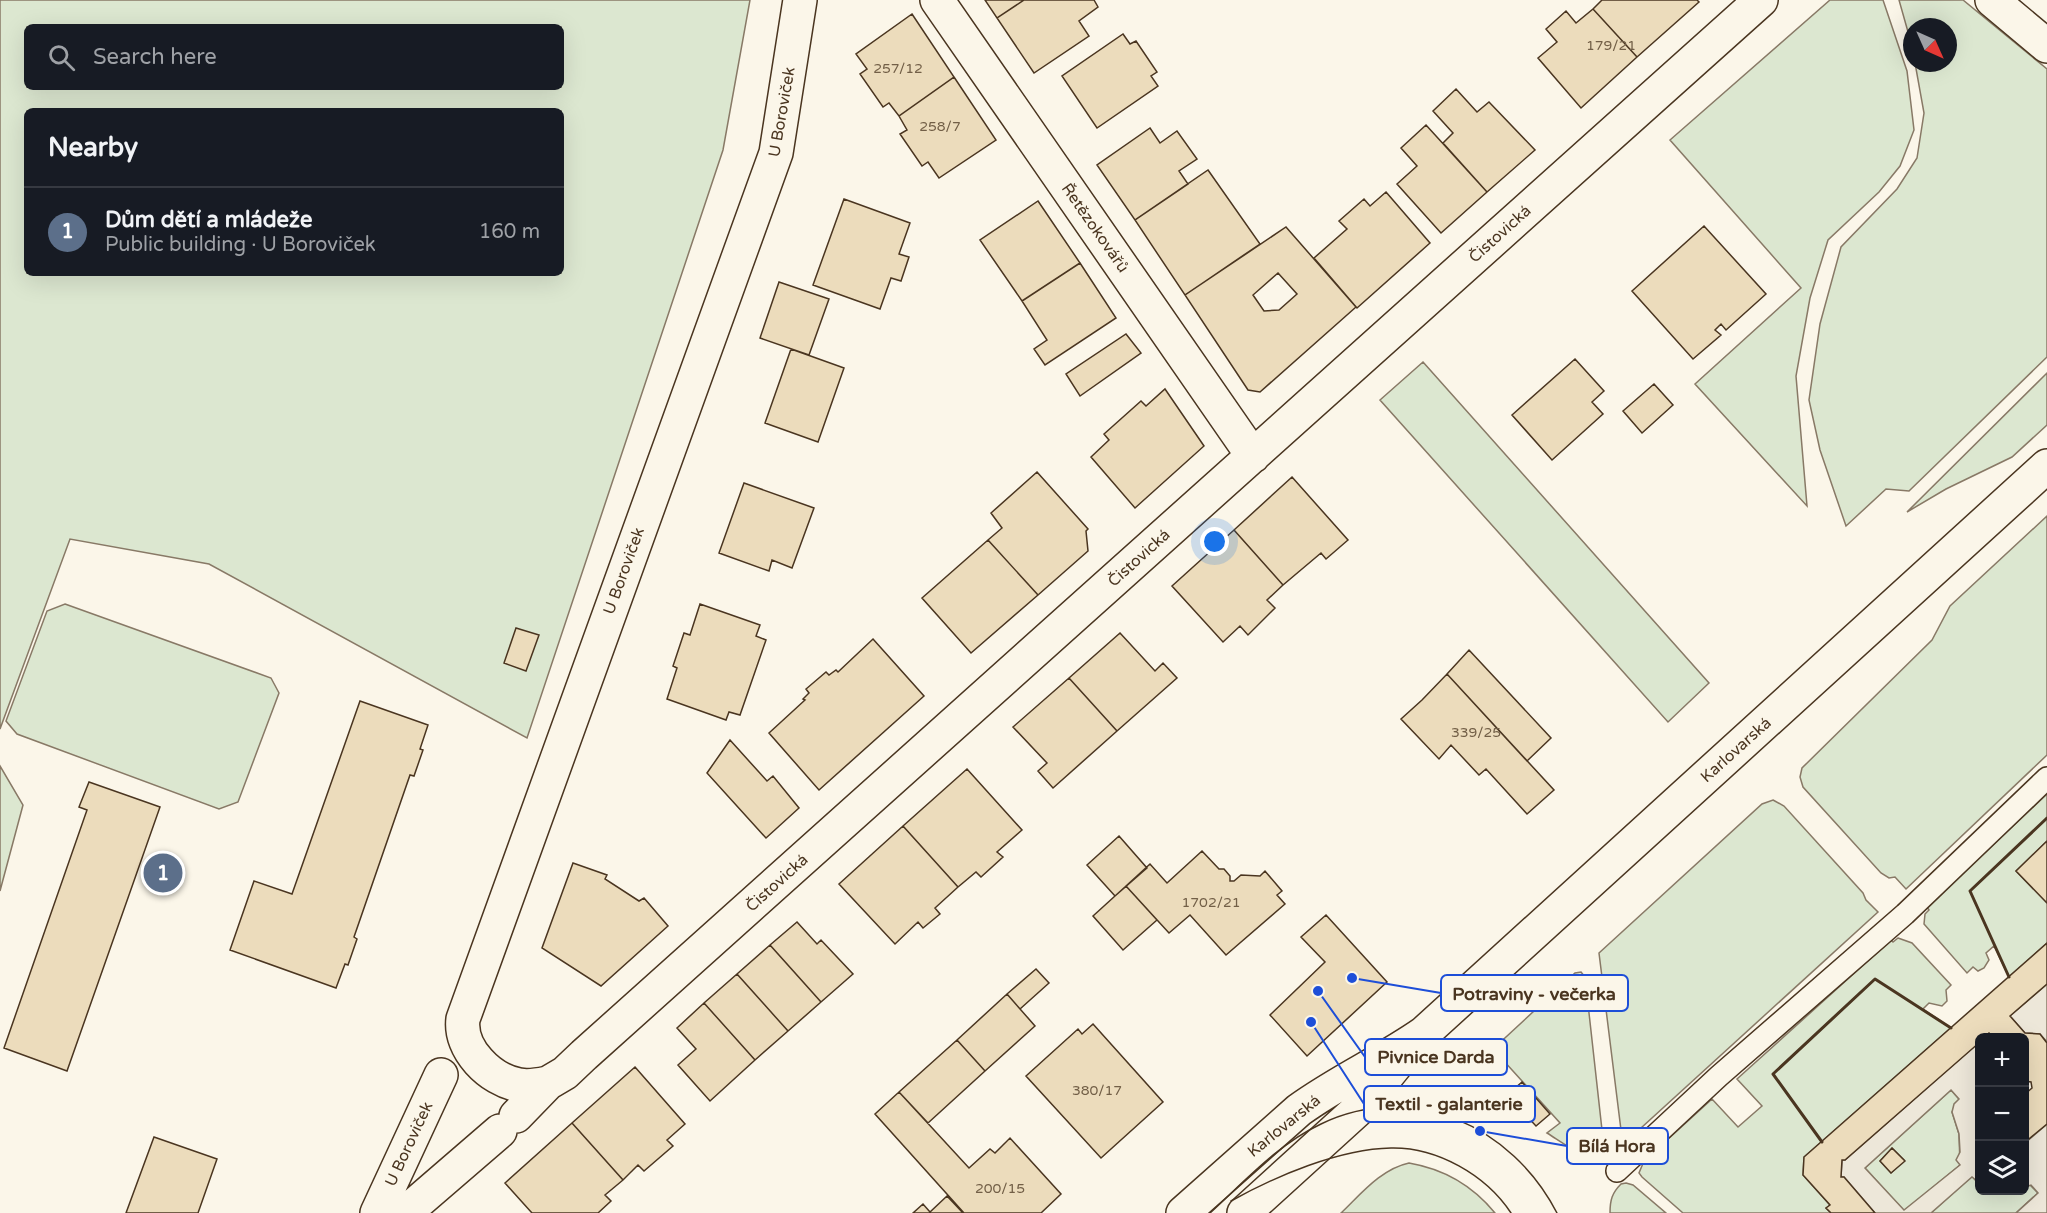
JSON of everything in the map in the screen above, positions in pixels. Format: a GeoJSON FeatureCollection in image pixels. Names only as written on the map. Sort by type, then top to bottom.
{"type":"FeatureCollection","features":[{"type":"Feature","properties":{"kind":"street","name":"U Boroviček"},"geometry":{"type":"LineString","coordinates":[[548,1083],[534,1086],[517,1085],[487,1069],[466,1045],[461,1031],[463,1019],[776,153],[801,0]]}},
{"type":"Feature","properties":{"kind":"street","name":"Řetězokovářů"},"geometry":{"type":"LineString","coordinates":[[938,0],[1253,456]]}},
{"type":"Feature","properties":{"kind":"street","name":"Čistovická"},"geometry":{"type":"LineString","coordinates":[[405,1213],[508,1123],[548,1083],[565,1073],[1761,0]]}},
{"type":"Feature","properties":{"kind":"street"},"geometry":{"type":"LineString","coordinates":[[1992,0],[2047,46]]}},
{"type":"Feature","properties":{"kind":"street","name":"Karlovarská"},"geometry":{"type":"LineString","coordinates":[[1183,1213],[1299,1110],[1318,1096],[1397,1052],[1424,1033],[2047,466]]}},
{"type":"Feature","properties":{"kind":"street","name":"Karlovarská"},"geometry":{"type":"LineString","coordinates":[[1244,1213],[1364,1104],[1424,1033]]}},
{"type":"Feature","properties":{"kind":"street","name":"U Boroviček"},"geometry":{"type":"LineString","coordinates":[[377,1213],[441,1075]]}},
{"type":"Feature","properties":{"kind":"lane"},"geometry":{"type":"LineString","coordinates":[[1617,1171],[1719,1076],[1905,914],[2047,778]]}},
{"type":"Feature","properties":{"kind":"green space"},"geometry":{"type":"Polygon","coordinates":[[[0,0],[750,0],[723,150],[527,738],[209,564],[70,539],[0,729],[0,0]]]}},
{"type":"Feature","properties":{"kind":"green space"},"geometry":{"type":"Polygon","coordinates":[[[1830,0],[1883,0],[1903,59],[1903,72],[1907,72],[1914,130],[1900,166],[1879,192],[1828,240],[1810,298],[1796,376],[1807,506],[1695,384],[1801,288],[1670,140],[1830,0]]]}},
{"type":"Feature","properties":{"kind":"green space"},"geometry":{"type":"Polygon","coordinates":[[[1899,0],[1963,0],[2047,69],[2047,357],[1909,491],[1886,489],[1846,526],[1820,450],[1809,400],[1820,324],[1841,247],[1897,189],[1917,158],[1924,113],[1917,72],[1957,72],[1957,18],[1904,18],[1899,0]]]}},
{"type":"Feature","properties":{"kind":"green space"},"geometry":{"type":"Polygon","coordinates":[[[1423,362],[1709,683],[1668,722],[1380,400],[1423,362]]]}},
{"type":"Feature","properties":{"kind":"green space"},"geometry":{"type":"Polygon","coordinates":[[[2047,373],[2047,425],[2012,457],[1946,489],[1907,512],[2047,373]]]}},
{"type":"Feature","properties":{"kind":"green space"},"geometry":{"type":"Polygon","coordinates":[[[2047,516],[2047,755],[1906,889],[1895,877],[1889,878],[1881,873],[1803,787],[1800,777],[1802,768],[1932,640],[1950,606],[2047,516]]]}},
{"type":"Feature","properties":{"kind":"green space"},"geometry":{"type":"Polygon","coordinates":[[[65,604],[271,678],[279,693],[238,802],[219,809],[17,734],[6,721],[47,611],[65,604]]]}},
{"type":"Feature","properties":{"kind":"green space"},"geometry":{"type":"Polygon","coordinates":[[[0,766],[23,805],[0,891],[0,766]]]}},
{"type":"Feature","properties":{"kind":"green space"},"geometry":{"type":"Polygon","coordinates":[[[2047,794],[2047,841],[2016,871],[2047,903],[2047,943],[2009,977],[1994,946],[1986,953],[1989,960],[1984,968],[1978,971],[1973,967],[1967,973],[1924,924],[1925,914],[1929,910],[1927,907],[2047,794]]]}},
{"type":"Feature","properties":{"kind":"green space"},"geometry":{"type":"Polygon","coordinates":[[[1773,800],[1784,806],[1878,912],[1630,1138],[1622,1138],[1599,953],[1762,804],[1773,800]]]}},
{"type":"Feature","properties":{"kind":"green space"},"geometry":{"type":"Polygon","coordinates":[[[1898,938],[1912,943],[1951,985],[1946,990],[1947,1001],[1942,1006],[1929,1003],[1923,1009],[1951,1028],[1804,1157],[1803,1175],[1830,1205],[1826,1208],[1831,1213],[1683,1213],[1642,1177],[1639,1173],[1644,1161],[1712,1099],[1738,1127],[1762,1106],[1737,1079],[1891,940],[1893,942],[1898,938]]]}},
{"type":"Feature","properties":{"kind":"green space"},"geometry":{"type":"Polygon","coordinates":[[[1581,972],[1585,977],[1602,1130],[1598,1142],[1593,1149],[1587,1152],[1572,1149],[1547,1133],[1560,1123],[1493,1049],[1575,973],[1581,972]]]}},
{"type":"Feature","properties":{"kind":"green space"},"geometry":{"type":"Polygon","coordinates":[[[1951,1090],[1959,1099],[1952,1112],[1959,1134],[1960,1165],[1904,1211],[1865,1168],[1951,1090]],[[1892,1148],[1880,1161],[1891,1173],[1904,1160],[1892,1148]]]}},
{"type":"Feature","properties":{"kind":"green space"},"geometry":{"type":"Polygon","coordinates":[[[1409,1163],[1446,1174],[1457,1180],[1495,1213],[1341,1213],[1380,1176],[1409,1163]]]}},
{"type":"Feature","properties":{"kind":"green space"},"geometry":{"type":"Polygon","coordinates":[[[1972,1176],[1975,1180],[1975,1195],[2029,1195],[2030,1185],[2038,1193],[2016,1213],[1931,1213],[1972,1176]]]}},
{"type":"Feature","properties":{"kind":"green space"},"geometry":{"type":"Polygon","coordinates":[[[1621,1184],[1633,1185],[1666,1213],[1610,1213],[1614,1194],[1621,1184]]]}},
{"type":"Feature","properties":{"kind":"shaded area"},"geometry":{"type":"Polygon","coordinates":[[[2047,984],[2047,1042],[2040,1034],[2025,1033],[2010,1016],[2047,984]]]}},
{"type":"Feature","properties":{"kind":"shaded area"},"geometry":{"type":"Polygon","coordinates":[[[1975,1046],[1975,1179],[1972,1177],[1931,1213],[1875,1213],[1844,1177],[1841,1177],[1842,1160],[1845,1160],[1975,1046]],[[1951,1090],[1865,1168],[1904,1210],[1960,1165],[1956,1160],[1960,1152],[1959,1134],[1952,1112],[1954,1104],[1959,1099],[1951,1090]]]}},
{"type":"Feature","properties":{"kind":"shaded area"},"geometry":{"type":"Polygon","coordinates":[[[2047,1124],[2047,1213],[2016,1213],[2038,1193],[2029,1186],[2029,1140],[2047,1124]]]}},
{"type":"Feature","properties":{"kind":"building"},"geometry":{"type":"Polygon","coordinates":[[[985,0],[1024,0],[997,18],[985,0]]]}},
{"type":"Feature","properties":{"kind":"building"},"geometry":{"type":"Polygon","coordinates":[[[1024,0],[1094,0],[1098,7],[1079,21],[1089,36],[1034,73],[997,18],[1024,0]]]}},
{"type":"Feature","properties":{"kind":"building"},"geometry":{"type":"Polygon","coordinates":[[[1602,0],[1697,0],[1699,2],[1637,57],[1593,9],[1602,0]]]}},
{"type":"Feature","properties":{"kind":"building"},"geometry":{"type":"Polygon","coordinates":[[[1593,9],[1637,57],[1581,108],[1538,58],[1557,42],[1546,29],[1566,11],[1576,23],[1593,9]]]}},
{"type":"Feature","properties":{"kind":"building"},"geometry":{"type":"Polygon","coordinates":[[[912,14],[954,77],[899,116],[889,103],[883,107],[860,74],[867,69],[856,54],[912,14]]]}},
{"type":"Feature","properties":{"kind":"building"},"geometry":{"type":"Polygon","coordinates":[[[1123,34],[1130,44],[1136,41],[1157,72],[1151,76],[1158,86],[1097,128],[1062,76],[1123,34]]]}},
{"type":"Feature","properties":{"kind":"building"},"geometry":{"type":"Polygon","coordinates":[[[954,77],[996,140],[939,178],[928,162],[922,166],[900,134],[907,130],[899,116],[954,77]]]}},
{"type":"Feature","properties":{"kind":"building"},"geometry":{"type":"Polygon","coordinates":[[[1456,89],[1477,112],[1489,102],[1535,150],[1487,192],[1443,143],[1453,133],[1433,111],[1456,89]]]}},
{"type":"Feature","properties":{"kind":"building"},"geometry":{"type":"Polygon","coordinates":[[[1426,125],[1487,192],[1441,233],[1397,184],[1417,166],[1401,148],[1426,125]]]}},
{"type":"Feature","properties":{"kind":"building"},"geometry":{"type":"Polygon","coordinates":[[[1150,128],[1160,143],[1177,131],[1197,159],[1179,171],[1188,184],[1135,220],[1097,165],[1150,128]]]}},
{"type":"Feature","properties":{"kind":"building"},"geometry":{"type":"Polygon","coordinates":[[[1208,170],[1260,244],[1185,295],[1135,220],[1208,170]]]}},
{"type":"Feature","properties":{"kind":"building"},"geometry":{"type":"Polygon","coordinates":[[[1386,192],[1430,243],[1357,308],[1314,258],[1347,229],[1339,221],[1364,199],[1370,206],[1386,192]]]}},
{"type":"Feature","properties":{"kind":"building"},"geometry":{"type":"Polygon","coordinates":[[[844,199],[910,223],[899,254],[909,257],[901,281],[891,278],[880,309],[813,285],[844,199]]]}},
{"type":"Feature","properties":{"kind":"building"},"geometry":{"type":"Polygon","coordinates":[[[1038,201],[1080,263],[1022,301],[980,240],[1038,201]]]}},
{"type":"Feature","properties":{"kind":"building"},"geometry":{"type":"Polygon","coordinates":[[[1704,226],[1766,294],[1726,330],[1721,324],[1715,330],[1721,335],[1693,359],[1632,291],[1704,226]]]}},
{"type":"Feature","properties":{"kind":"building"},"geometry":{"type":"Polygon","coordinates":[[[1286,227],[1356,307],[1260,392],[1248,390],[1185,295],[1286,227]],[[1278,273],[1253,295],[1264,311],[1279,310],[1297,294],[1278,273]]]}},
{"type":"Feature","properties":{"kind":"building"},"geometry":{"type":"Polygon","coordinates":[[[1080,263],[1116,318],[1045,365],[1034,349],[1047,340],[1022,301],[1080,263]]]}},
{"type":"Feature","properties":{"kind":"building"},"geometry":{"type":"Polygon","coordinates":[[[779,282],[829,299],[809,355],[760,338],[779,282]]]}},
{"type":"Feature","properties":{"kind":"building"},"geometry":{"type":"Polygon","coordinates":[[[1126,334],[1141,353],[1080,396],[1066,374],[1126,334]]]}},
{"type":"Feature","properties":{"kind":"building"},"geometry":{"type":"Polygon","coordinates":[[[791,349],[844,368],[818,442],[765,423],[791,349]]]}},
{"type":"Feature","properties":{"kind":"building"},"geometry":{"type":"Polygon","coordinates":[[[1575,359],[1604,391],[1592,402],[1603,414],[1552,460],[1512,415],[1575,359]]]}},
{"type":"Feature","properties":{"kind":"building"},"geometry":{"type":"Polygon","coordinates":[[[1654,384],[1673,405],[1642,433],[1623,411],[1654,384]]]}},
{"type":"Feature","properties":{"kind":"building"},"geometry":{"type":"Polygon","coordinates":[[[1165,389],[1204,446],[1135,508],[1091,457],[1109,440],[1104,434],[1141,401],[1146,406],[1165,389]]]}},
{"type":"Feature","properties":{"kind":"building"},"geometry":{"type":"Polygon","coordinates":[[[1037,472],[1088,529],[1086,531],[1088,551],[1038,595],[988,540],[1002,528],[991,513],[1037,472]]]}},
{"type":"Feature","properties":{"kind":"building"},"geometry":{"type":"Polygon","coordinates":[[[1292,477],[1348,540],[1326,559],[1321,553],[1283,585],[1234,530],[1292,477]]]}},
{"type":"Feature","properties":{"kind":"building"},"geometry":{"type":"Polygon","coordinates":[[[744,483],[814,508],[792,568],[772,560],[769,571],[719,553],[744,483]]]}},
{"type":"Feature","properties":{"kind":"building"},"geometry":{"type":"Polygon","coordinates":[[[1234,530],[1283,585],[1267,600],[1275,608],[1248,635],[1240,626],[1223,642],[1172,586],[1234,530]]]}},
{"type":"Feature","properties":{"kind":"building"},"geometry":{"type":"Polygon","coordinates":[[[988,540],[1038,595],[971,653],[922,598],[988,540]]]}},
{"type":"Feature","properties":{"kind":"building"},"geometry":{"type":"Polygon","coordinates":[[[700,604],[760,625],[756,636],[766,640],[740,715],[729,712],[726,720],[667,699],[677,668],[673,666],[684,633],[690,635],[700,604]]]}},
{"type":"Feature","properties":{"kind":"building"},"geometry":{"type":"Polygon","coordinates":[[[516,628],[539,635],[526,671],[504,663],[516,628]]]}},
{"type":"Feature","properties":{"kind":"building"},"geometry":{"type":"Polygon","coordinates":[[[1120,633],[1155,671],[1163,663],[1177,678],[1117,731],[1069,678],[1120,633]]]}},
{"type":"Feature","properties":{"kind":"building"},"geometry":{"type":"Polygon","coordinates":[[[873,639],[924,696],[819,790],[769,733],[805,700],[803,699],[809,693],[806,689],[826,672],[829,675],[836,670],[838,672],[873,639]]]}},
{"type":"Feature","properties":{"kind":"building"},"geometry":{"type":"Polygon","coordinates":[[[1469,650],[1551,738],[1527,761],[1447,674],[1469,650]]]}},
{"type":"Feature","properties":{"kind":"building"},"geometry":{"type":"Polygon","coordinates":[[[1447,674],[1554,790],[1527,814],[1486,769],[1479,775],[1451,745],[1439,759],[1401,719],[1447,674]]]}},
{"type":"Feature","properties":{"kind":"building"},"geometry":{"type":"Polygon","coordinates":[[[1069,678],[1117,731],[1053,788],[1038,771],[1047,763],[1013,727],[1069,678]]]}},
{"type":"Feature","properties":{"kind":"building"},"geometry":{"type":"Polygon","coordinates":[[[360,701],[428,725],[414,776],[410,775],[354,937],[357,939],[348,965],[345,964],[336,988],[230,950],[254,881],[292,894],[360,701]]]}},
{"type":"Feature","properties":{"kind":"building"},"geometry":{"type":"Polygon","coordinates":[[[730,740],[767,781],[773,776],[799,808],[766,838],[707,773],[730,740]]]}},
{"type":"Feature","properties":{"kind":"building"},"geometry":{"type":"Polygon","coordinates":[[[967,769],[1022,830],[997,852],[1003,857],[981,877],[976,872],[958,887],[903,826],[967,769]]]}},
{"type":"Feature","properties":{"kind":"building"},"geometry":{"type":"Polygon","coordinates":[[[89,782],[160,807],[67,1071],[4,1048],[87,810],[79,807],[89,782]]]}},
{"type":"Feature","properties":{"kind":"building"},"geometry":{"type":"Polygon","coordinates":[[[903,826],[958,887],[935,908],[940,914],[923,928],[918,922],[895,944],[839,884],[903,826]]]}},
{"type":"Feature","properties":{"kind":"building"},"geometry":{"type":"Polygon","coordinates":[[[1119,836],[1147,868],[1115,896],[1087,865],[1119,836]]]}},
{"type":"Feature","properties":{"kind":"building"},"geometry":{"type":"Polygon","coordinates":[[[2047,841],[2047,903],[2016,871],[2047,841]]]}},
{"type":"Feature","properties":{"kind":"building"},"geometry":{"type":"Polygon","coordinates":[[[1202,851],[1219,869],[1224,869],[1230,876],[1230,881],[1234,881],[1241,875],[1260,876],[1265,871],[1282,891],[1277,895],[1285,904],[1226,955],[1190,915],[1169,933],[1126,886],[1150,864],[1167,883],[1202,851]]]}},
{"type":"Feature","properties":{"kind":"building"},"geometry":{"type":"Polygon","coordinates":[[[573,863],[607,875],[605,879],[639,901],[644,898],[668,926],[601,986],[542,948],[573,863]]]}},
{"type":"Feature","properties":{"kind":"building"},"geometry":{"type":"Polygon","coordinates":[[[1126,886],[1157,920],[1123,950],[1093,916],[1126,886]]]}},
{"type":"Feature","properties":{"kind":"building"},"geometry":{"type":"Polygon","coordinates":[[[1326,915],[1387,982],[1307,1056],[1270,1015],[1325,962],[1301,937],[1326,915]]]}},
{"type":"Feature","properties":{"kind":"building"},"geometry":{"type":"Polygon","coordinates":[[[797,922],[817,944],[821,940],[853,974],[821,1002],[770,945],[797,922]]]}},
{"type":"Feature","properties":{"kind":"building"},"geometry":{"type":"Polygon","coordinates":[[[2047,943],[2047,984],[2010,1016],[2025,1033],[1975,1033],[1975,1046],[1845,1160],[1842,1160],[1841,1177],[1844,1177],[1875,1213],[1831,1213],[1826,1208],[1830,1205],[1803,1175],[1804,1157],[2047,943]]]}},
{"type":"Feature","properties":{"kind":"building"},"geometry":{"type":"Polygon","coordinates":[[[770,945],[821,1002],[788,1031],[737,974],[770,945]]]}},
{"type":"Feature","properties":{"kind":"building"},"geometry":{"type":"Polygon","coordinates":[[[1036,969],[1049,983],[1020,1009],[1007,994],[1036,969]]]}},
{"type":"Feature","properties":{"kind":"building"},"geometry":{"type":"Polygon","coordinates":[[[737,974],[788,1031],[755,1060],[704,1003],[737,974]]]}},
{"type":"Feature","properties":{"kind":"building"},"geometry":{"type":"Polygon","coordinates":[[[1007,994],[1035,1026],[985,1071],[957,1040],[1007,994]]]}},
{"type":"Feature","properties":{"kind":"building"},"geometry":{"type":"Polygon","coordinates":[[[704,1003],[755,1060],[710,1101],[678,1065],[696,1049],[677,1028],[704,1003]]]}},
{"type":"Feature","properties":{"kind":"building"},"geometry":{"type":"Polygon","coordinates":[[[1093,1024],[1163,1102],[1101,1158],[1026,1076],[1078,1029],[1082,1034],[1093,1024]]]}},
{"type":"Feature","properties":{"kind":"building"},"geometry":{"type":"Polygon","coordinates":[[[2029,1033],[2040,1034],[2047,1043],[2047,1124],[2029,1139],[2029,1091],[2032,1088],[2029,1082],[2029,1033]]]}},
{"type":"Feature","properties":{"kind":"building"},"geometry":{"type":"Polygon","coordinates":[[[957,1040],[985,1071],[928,1123],[899,1092],[957,1040]]]}},
{"type":"Feature","properties":{"kind":"building"},"geometry":{"type":"Polygon","coordinates":[[[635,1067],[685,1124],[667,1140],[673,1146],[644,1171],[638,1165],[623,1180],[572,1123],[635,1067]]]}},
{"type":"Feature","properties":{"kind":"building"},"geometry":{"type":"Polygon","coordinates":[[[1522,1082],[1550,1114],[1536,1126],[1507,1095],[1522,1082]]]}},
{"type":"Feature","properties":{"kind":"building"},"geometry":{"type":"Polygon","coordinates":[[[899,1092],[969,1168],[990,1149],[995,1153],[1010,1138],[1061,1194],[1041,1213],[964,1213],[875,1114],[899,1092]]]}},
{"type":"Feature","properties":{"kind":"building"},"geometry":{"type":"Polygon","coordinates":[[[572,1123],[623,1180],[605,1195],[611,1201],[598,1213],[532,1213],[505,1183],[572,1123]]]}},
{"type":"Feature","properties":{"kind":"building"},"geometry":{"type":"Polygon","coordinates":[[[154,1137],[217,1159],[198,1213],[126,1213],[154,1137]]]}},
{"type":"Feature","properties":{"kind":"building"},"geometry":{"type":"Polygon","coordinates":[[[1892,1148],[1905,1161],[1891,1173],[1880,1161],[1892,1148]]]}},
{"type":"Feature","properties":{"kind":"building"},"geometry":{"type":"Polygon","coordinates":[[[947,1196],[963,1213],[913,1213],[923,1204],[930,1212],[947,1196]]]}},
{"type":"Feature","properties":{"kind":"tram line"},"geometry":{"type":"LineString","coordinates":[[1210,1213],[1262,1164],[1305,1132],[1356,1112],[1390,1107],[1424,1110],[1457,1119],[1487,1135],[1514,1156],[1538,1182],[1557,1213]]}},
{"type":"Feature","properties":{"kind":"tram line"},"geometry":{"type":"LineString","coordinates":[[1231,1201],[1308,1165],[1350,1153],[1391,1148],[1426,1152],[1459,1166],[1488,1187],[1511,1213]]}},
{"type":"Feature","properties":{"kind":"wall"},"geometry":{"type":"LineString","coordinates":[[2009,977],[1970,891],[2047,818]]}},
{"type":"Feature","properties":{"kind":"wall"},"geometry":{"type":"LineString","coordinates":[[1822,1142],[1773,1074],[1875,979],[1951,1028]]}},
{"type":"Feature","properties":{"kind":"place","name":"Dům dětí a mládeže"},"geometry":{"type":"Point","coordinates":[163,873]}},
{"type":"Feature","properties":{"kind":"place","name":"Potraviny - večerka"},"geometry":{"type":"Point","coordinates":[1352,978]}},
{"type":"Feature","properties":{"kind":"place","name":"Pivnice Darda"},"geometry":{"type":"Point","coordinates":[1318,991]}},
{"type":"Feature","properties":{"kind":"place","name":"Textil - galanterie"},"geometry":{"type":"Point","coordinates":[1311,1022]}},
{"type":"Feature","properties":{"kind":"place","name":"Bílá Hora"},"geometry":{"type":"Point","coordinates":[1480,1131]}}]}
